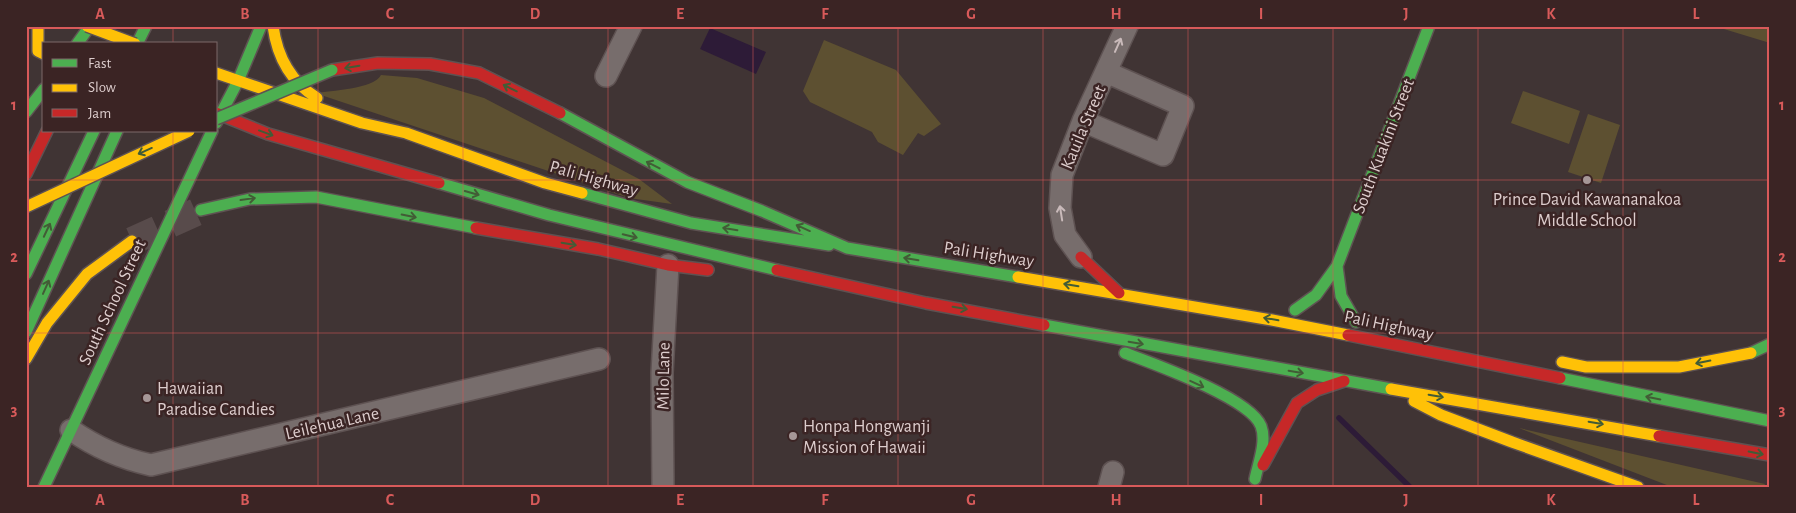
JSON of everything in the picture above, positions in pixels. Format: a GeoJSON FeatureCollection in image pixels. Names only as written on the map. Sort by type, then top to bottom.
{"type":"FeatureCollection","features":[{"type":"Feature","properties":{"kind":"main road"},"geometry":{"type":"LineString","coordinates":[[26,48],[41,53],[38,26]]}},
{"type":"Feature","properties":{"kind":"main road"},"geometry":{"type":"LineString","coordinates":[[78,42],[88,26],[131,42]]}},
{"type":"Feature","properties":{"kind":"main road"},"geometry":{"type":"LineString","coordinates":[[91,42],[99,26]]}},
{"type":"Feature","properties":{"kind":"main road"},"geometry":{"type":"LineString","coordinates":[[137,42],[146,26]]}},
{"type":"Feature","properties":{"kind":"main road"},"geometry":{"type":"LineString","coordinates":[[218,115],[238,81],[261,26]]}},
{"type":"Feature","properties":{"kind":"main road"},"geometry":{"type":"LineString","coordinates":[[274,26],[274,37],[284,64],[310,95],[362,122]]}},
{"type":"Feature","properties":{"kind":"main road","name":"South Kuakini Street"},"geometry":{"type":"LineString","coordinates":[[1337,266],[1429,26]]}},
{"type":"Feature","properties":{"kind":"main road"},"geometry":{"type":"LineString","coordinates":[[218,117],[332,70],[378,62],[430,64],[478,73],[543,104],[687,182],[762,210],[847,248]]}},
{"type":"Feature","properties":{"kind":"main road","name":"Pali Highway"},"geometry":{"type":"LineString","coordinates":[[218,74],[362,122],[406,134],[545,183],[691,223],[1168,302],[1370,338],[1770,421]]}},
{"type":"Feature","properties":{"kind":"main road"},"geometry":{"type":"LineString","coordinates":[[26,112],[42,92]]}},
{"type":"Feature","properties":{"kind":"main road"},"geometry":{"type":"LineString","coordinates":[[218,117],[268,134],[549,215],[676,247],[926,302],[1024,319],[1071,331],[1344,381],[1770,455]]}},
{"type":"Feature","properties":{"kind":"main road"},"geometry":{"type":"LineString","coordinates":[[26,174],[47,132]]}},
{"type":"Feature","properties":{"kind":"main road"},"geometry":{"type":"LineString","coordinates":[[26,274],[94,132]]}},
{"type":"Feature","properties":{"kind":"main road"},"geometry":{"type":"LineString","coordinates":[[26,332],[117,132]]}},
{"type":"Feature","properties":{"kind":"main road"},"geometry":{"type":"LineString","coordinates":[[26,207],[187,132]]}},
{"type":"Feature","properties":{"kind":"main road","name":"South School Street"},"geometry":{"type":"LineString","coordinates":[[44,487],[212,132]]}},
{"type":"Feature","properties":{"kind":"main road"},"geometry":{"type":"LineString","coordinates":[[201,210],[250,199],[316,197],[453,224],[598,249],[668,265],[716,271]]}},
{"type":"Feature","properties":{"kind":"main road"},"geometry":{"type":"LineString","coordinates":[[26,359],[47,323],[87,274],[132,241]]}},
{"type":"Feature","properties":{"kind":"main road"},"geometry":{"type":"LineString","coordinates":[[1081,257],[1119,294]]}},
{"type":"Feature","properties":{"kind":"main road"},"geometry":{"type":"LineString","coordinates":[[1312,313],[1290,309],[1313,299],[1337,266]]}},
{"type":"Feature","properties":{"kind":"main road"},"geometry":{"type":"LineString","coordinates":[[1337,266],[1340,293],[1346,308],[1361,323],[1339,319]]}},
{"type":"Feature","properties":{"kind":"main road"},"geometry":{"type":"LineString","coordinates":[[744,274],[878,291]]}},
{"type":"Feature","properties":{"kind":"main road"},"geometry":{"type":"LineString","coordinates":[[1168,302],[1182,290]]}},
{"type":"Feature","properties":{"kind":"main road"},"geometry":{"type":"LineString","coordinates":[[1071,331],[1160,367],[1243,406],[1261,425],[1262,442],[1253,483]]}},
{"type":"Feature","properties":{"kind":"main road"},"geometry":{"type":"LineString","coordinates":[[1550,360],[1586,367],[1679,367],[1751,353],[1770,344]]}},
{"type":"Feature","properties":{"kind":"main road"},"geometry":{"type":"LineString","coordinates":[[1253,483],[1297,404],[1317,390],[1344,381]]}},
{"type":"Feature","properties":{"kind":"main road"},"geometry":{"type":"LineString","coordinates":[[1388,388],[1441,415],[1638,487]]}},
{"type":"Feature","properties":{"kind":"street"},"geometry":{"type":"LineString","coordinates":[[606,76],[631,26]]}},
{"type":"Feature","properties":{"kind":"street","name":"Kauila Street"},"geometry":{"type":"LineString","coordinates":[[1081,257],[1066,235],[1060,208],[1062,175],[1083,121],[1127,26]]}},
{"type":"Feature","properties":{"kind":"street"},"geometry":{"type":"LineString","coordinates":[[1083,121],[1163,155],[1183,106],[1106,72]]}},
{"type":"Feature","properties":{"kind":"street","name":"Milo Lane"},"geometry":{"type":"LineString","coordinates":[[663,487],[662,373],[668,302],[668,265]]}},
{"type":"Feature","properties":{"kind":"street","name":"Leilehua Lane"},"geometry":{"type":"LineString","coordinates":[[71,430],[85,440],[133,461],[151,465],[599,359]]}},
{"type":"Feature","properties":{"kind":"shaded area"},"geometry":{"type":"Polygon","coordinates":[[[1714,26],[1770,26],[1770,43],[1714,26]]]}},
{"type":"Feature","properties":{"kind":"shaded area"},"geometry":{"type":"Polygon","coordinates":[[[710,28],[766,52],[756,74],[700,49],[710,28]]]}},
{"type":"Feature","properties":{"kind":"shaded area"},"geometry":{"type":"Polygon","coordinates":[[[824,40],[896,70],[941,124],[924,136],[918,133],[903,155],[878,142],[872,132],[810,102],[803,91],[824,40]]]}},
{"type":"Feature","properties":{"kind":"shaded area"},"geometry":{"type":"Polygon","coordinates":[[[381,75],[417,78],[484,98],[639,179],[672,204],[629,198],[315,93],[361,86],[377,80],[381,75]]]}},
{"type":"Feature","properties":{"kind":"shaded area"},"geometry":{"type":"Polygon","coordinates":[[[1523,91],[1580,111],[1569,144],[1511,123],[1523,91]]]}},
{"type":"Feature","properties":{"kind":"shaded area"},"geometry":{"type":"Polygon","coordinates":[[[1588,114],[1620,125],[1601,183],[1568,172],[1588,114]]]}},
{"type":"Feature","properties":{"kind":"shaded area"},"geometry":{"type":"Polygon","coordinates":[[[1519,428],[1765,484],[1764,487],[1672,487],[1519,428]]]}},
{"type":"Feature","properties":{"kind":"waterway"},"geometry":{"type":"LineString","coordinates":[[1339,418],[1410,487]]}},
{"type":"Feature","properties":{"kind":"tunnel"},"geometry":{"type":"LineString","coordinates":[[132,241],[201,210]]}},
{"type":"Feature","properties":{"kind":"traffic: fast"},"geometry":{"type":"LineString","coordinates":[[78,42],[90,26]]}},
{"type":"Feature","properties":{"kind":"traffic: fast"},"geometry":{"type":"LineString","coordinates":[[138,42],[146,26]]}},
{"type":"Feature","properties":{"kind":"traffic: fast"},"geometry":{"type":"LineString","coordinates":[[218,119],[238,81],[261,26]]}},
{"type":"Feature","properties":{"kind":"traffic: fast"},"geometry":{"type":"LineString","coordinates":[[1337,266],[1429,26]]}},
{"type":"Feature","properties":{"kind":"traffic: fast"},"geometry":{"type":"LineString","coordinates":[[218,118],[332,70]]}},
{"type":"Feature","properties":{"kind":"traffic: fast"},"geometry":{"type":"LineString","coordinates":[[26,112],[42,92]]}},
{"type":"Feature","properties":{"kind":"traffic: fast"},"geometry":{"type":"LineString","coordinates":[[560,113],[687,182],[762,211],[847,248],[1018,277]]}},
{"type":"Feature","properties":{"kind":"traffic: fast"},"geometry":{"type":"LineString","coordinates":[[26,274],[94,132]]}},
{"type":"Feature","properties":{"kind":"traffic: fast"},"geometry":{"type":"LineString","coordinates":[[26,332],[117,132]]}},
{"type":"Feature","properties":{"kind":"traffic: fast"},"geometry":{"type":"LineString","coordinates":[[44,487],[212,132]]}},
{"type":"Feature","properties":{"kind":"traffic: fast"},"geometry":{"type":"LineString","coordinates":[[439,183],[549,215],[777,270]]}},
{"type":"Feature","properties":{"kind":"traffic: fast"},"geometry":{"type":"LineString","coordinates":[[582,193],[691,223],[829,245]]}},
{"type":"Feature","properties":{"kind":"traffic: fast"},"geometry":{"type":"LineString","coordinates":[[201,210],[250,199],[316,197],[476,228]]}},
{"type":"Feature","properties":{"kind":"traffic: fast"},"geometry":{"type":"LineString","coordinates":[[1337,266],[1341,296],[1356,322]]}},
{"type":"Feature","properties":{"kind":"traffic: fast"},"geometry":{"type":"LineString","coordinates":[[1295,310],[1316,295],[1337,266]]}},
{"type":"Feature","properties":{"kind":"traffic: fast"},"geometry":{"type":"LineString","coordinates":[[1044,325],[1391,389]]}},
{"type":"Feature","properties":{"kind":"traffic: fast"},"geometry":{"type":"LineString","coordinates":[[1751,353],[1770,344]]}},
{"type":"Feature","properties":{"kind":"traffic: fast"},"geometry":{"type":"LineString","coordinates":[[1125,353],[1221,393],[1253,415],[1263,432],[1261,453],[1255,479]]}},
{"type":"Feature","properties":{"kind":"traffic: fast"},"geometry":{"type":"LineString","coordinates":[[1560,378],[1770,421]]}},
{"type":"Feature","properties":{"kind":"traffic: slow"},"geometry":{"type":"LineString","coordinates":[[38,26],[38,51],[42,53]]}},
{"type":"Feature","properties":{"kind":"traffic: slow"},"geometry":{"type":"LineString","coordinates":[[87,26],[130,42]]}},
{"type":"Feature","properties":{"kind":"traffic: slow"},"geometry":{"type":"LineString","coordinates":[[273,26],[278,48],[287,67],[300,84],[317,98]]}},
{"type":"Feature","properties":{"kind":"traffic: slow"},"geometry":{"type":"LineString","coordinates":[[218,74],[362,123],[406,133],[545,183],[582,193]]}},
{"type":"Feature","properties":{"kind":"traffic: slow"},"geometry":{"type":"LineString","coordinates":[[26,207],[187,132]]}},
{"type":"Feature","properties":{"kind":"traffic: slow"},"geometry":{"type":"LineString","coordinates":[[26,359],[47,323],[87,274],[132,241]]}},
{"type":"Feature","properties":{"kind":"traffic: slow"},"geometry":{"type":"LineString","coordinates":[[1018,277],[1272,320],[1348,335]]}},
{"type":"Feature","properties":{"kind":"traffic: slow"},"geometry":{"type":"LineString","coordinates":[[1562,362],[1586,367],[1679,367],[1751,353]]}},
{"type":"Feature","properties":{"kind":"traffic: slow"},"geometry":{"type":"LineString","coordinates":[[1391,389],[1659,436]]}},
{"type":"Feature","properties":{"kind":"traffic: slow"},"geometry":{"type":"LineString","coordinates":[[1414,401],[1441,415],[1512,442]]}},
{"type":"Feature","properties":{"kind":"traffic: slow"},"geometry":{"type":"LineString","coordinates":[[1512,442],[1638,487]]}},
{"type":"Feature","properties":{"kind":"traffic: jam"},"geometry":{"type":"LineString","coordinates":[[332,70],[378,63],[430,64],[479,73],[560,113]]}},
{"type":"Feature","properties":{"kind":"traffic: jam"},"geometry":{"type":"LineString","coordinates":[[218,114],[268,134],[439,183]]}},
{"type":"Feature","properties":{"kind":"traffic: jam"},"geometry":{"type":"LineString","coordinates":[[26,174],[47,132]]}},
{"type":"Feature","properties":{"kind":"traffic: jam"},"geometry":{"type":"LineString","coordinates":[[476,228],[598,249],[668,265],[708,270]]}},
{"type":"Feature","properties":{"kind":"traffic: jam"},"geometry":{"type":"LineString","coordinates":[[1081,257],[1119,293]]}},
{"type":"Feature","properties":{"kind":"traffic: jam"},"geometry":{"type":"LineString","coordinates":[[777,270],[926,303],[1044,325]]}},
{"type":"Feature","properties":{"kind":"traffic: jam"},"geometry":{"type":"LineString","coordinates":[[1348,335],[1560,378]]}},
{"type":"Feature","properties":{"kind":"traffic: jam"},"geometry":{"type":"LineString","coordinates":[[1263,465],[1297,403],[1317,390],[1344,381]]}},
{"type":"Feature","properties":{"kind":"traffic: jam"},"geometry":{"type":"LineString","coordinates":[[1659,436],[1770,455]]}},
{"type":"Feature","properties":{"kind":"place","name":"Prince David Kawananakoa Middle School"},"geometry":{"type":"Point","coordinates":[1587,180]}},
{"type":"Feature","properties":{"kind":"place","name":"Hawaiian Paradise Candies"},"geometry":{"type":"Point","coordinates":[147,398]}},
{"type":"Feature","properties":{"kind":"place","name":"Honpa Hongwanji Mission of Hawaii"},"geometry":{"type":"Point","coordinates":[793,436]}}]}
